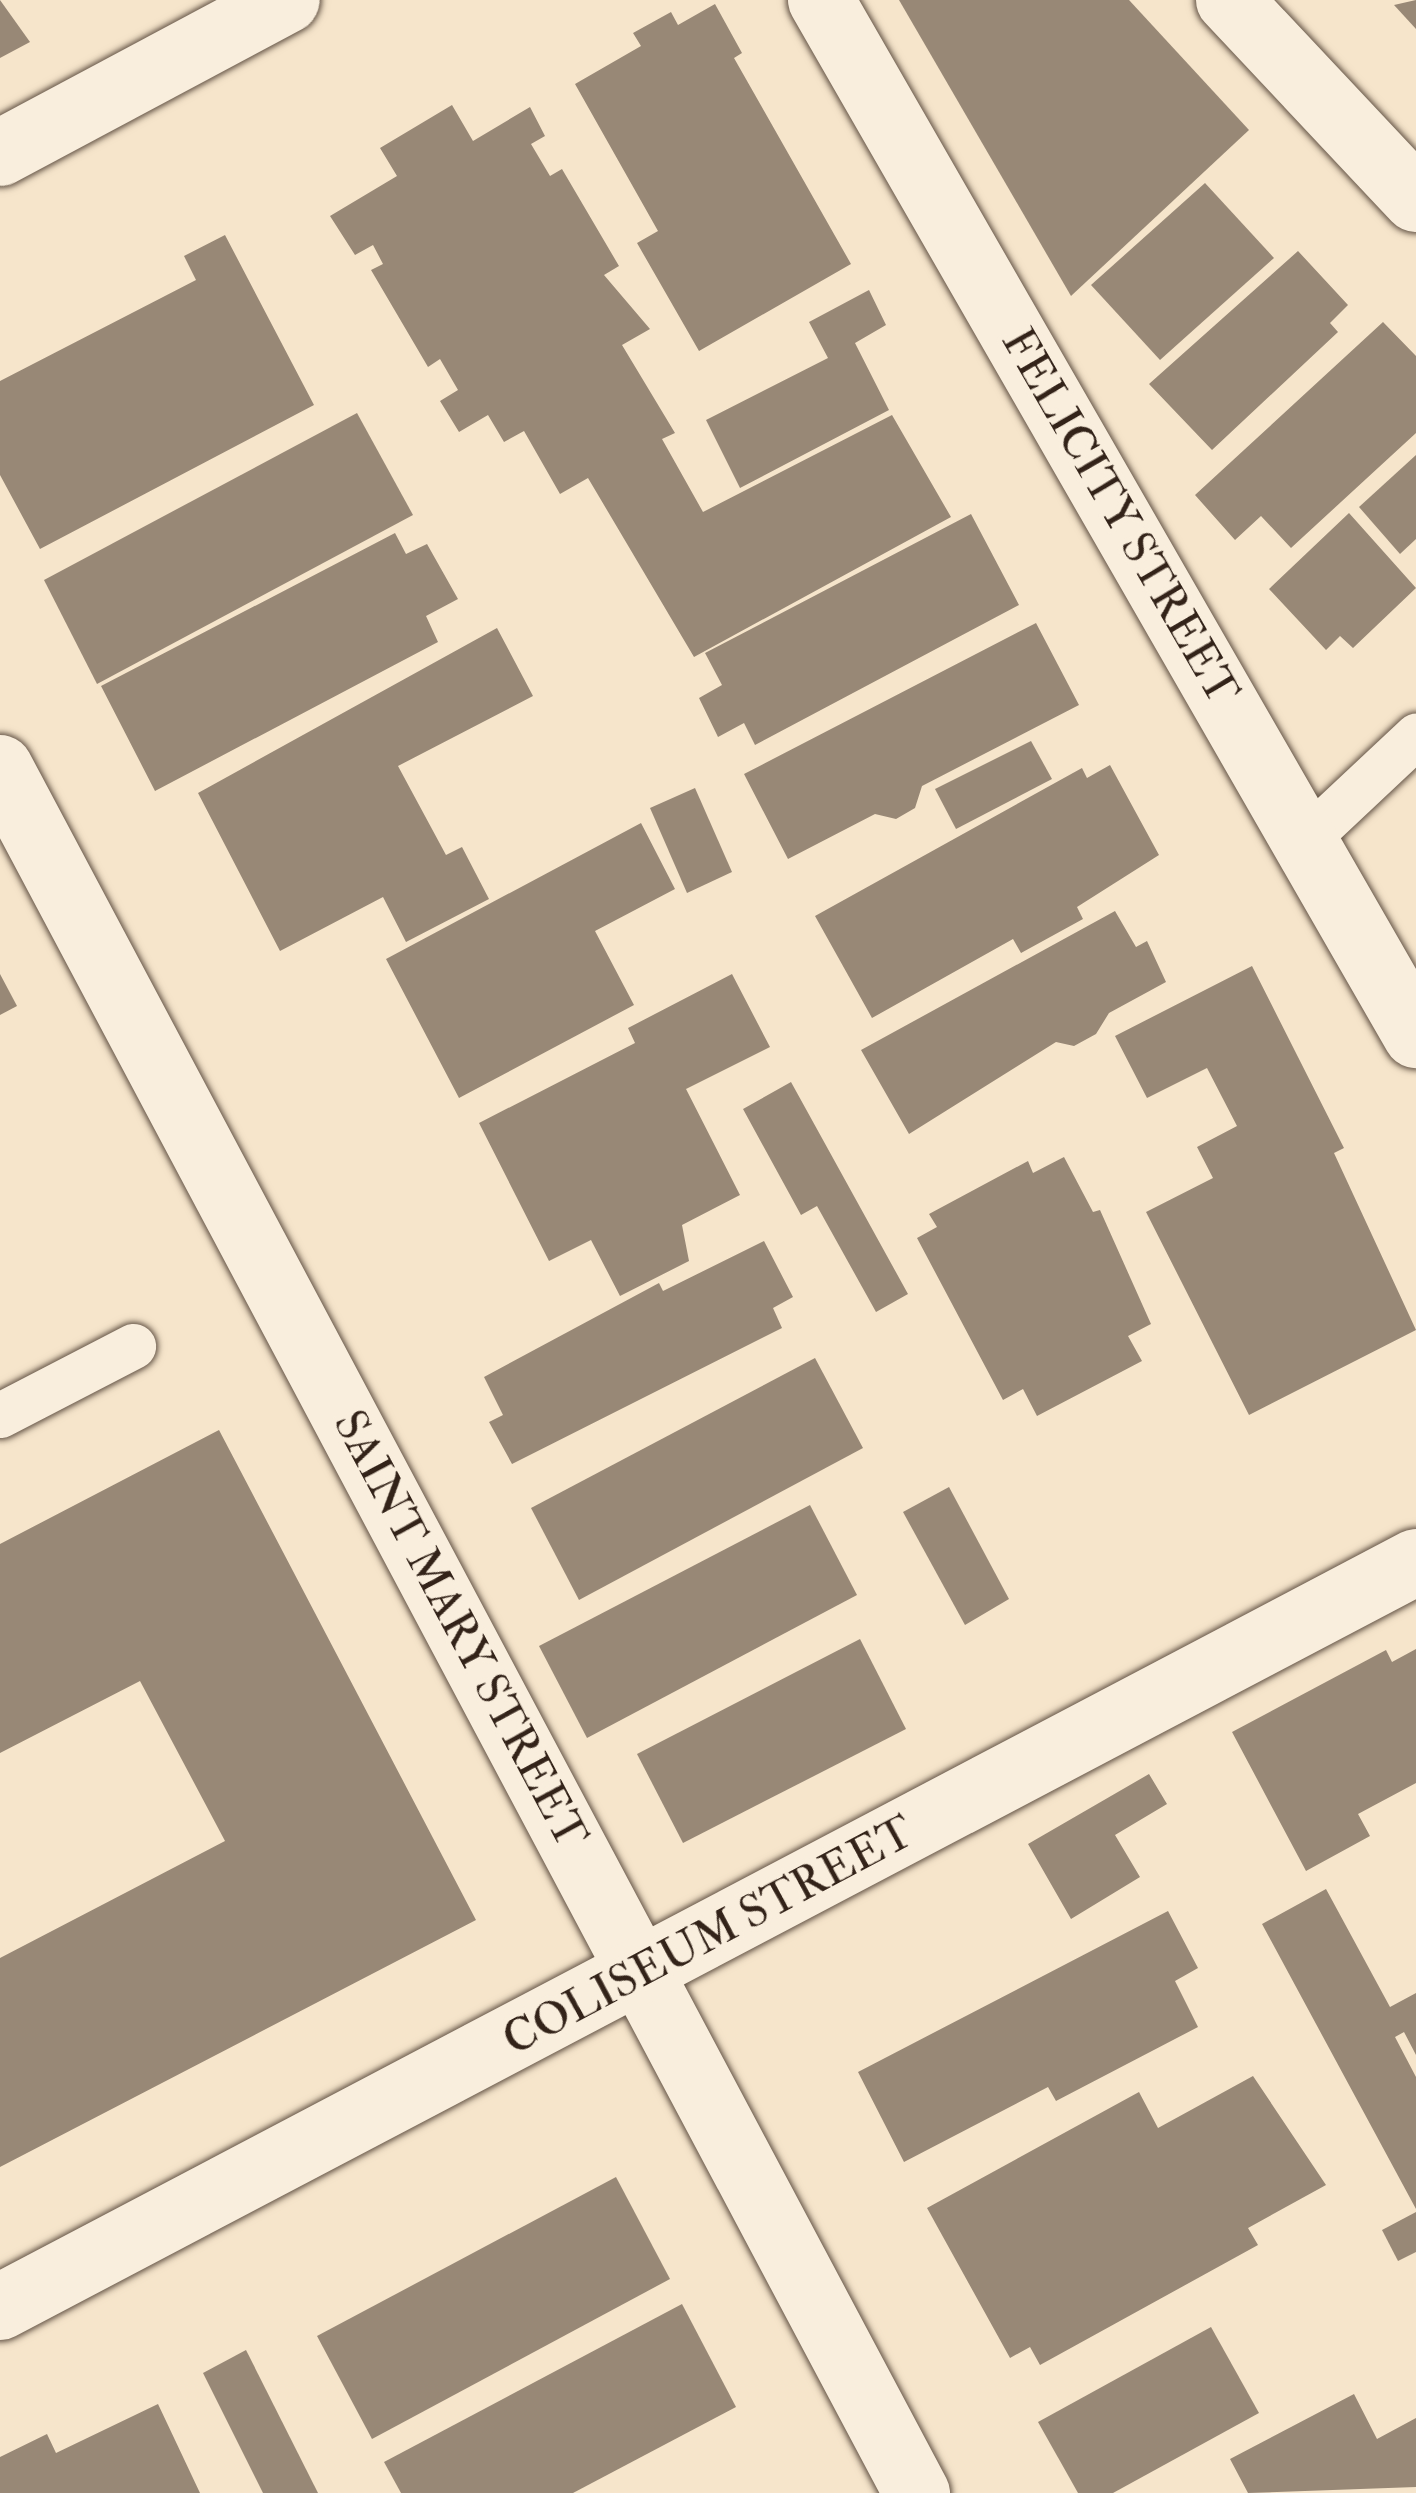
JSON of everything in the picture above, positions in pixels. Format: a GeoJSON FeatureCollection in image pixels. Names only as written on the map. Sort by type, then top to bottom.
{"type":"FeatureCollection","features":[{"type":"Feature","properties":{"kind":"street"},"geometry":{"type":"LineString","coordinates":[[0,153],[287,0]]}},
{"type":"Feature","properties":{"kind":"street","name":"FELICITY STREET"},"geometry":{"type":"LineString","coordinates":[[821,0],[1416,1035]]}},
{"type":"Feature","properties":{"kind":"street"},"geometry":{"type":"LineString","coordinates":[[1229,0],[1416,199]]}},
{"type":"Feature","properties":{"kind":"street","name":"SAINT MARY STREET"},"geometry":{"type":"LineString","coordinates":[[0,768],[917,2493]]}},
{"type":"Feature","properties":{"kind":"street","name":"COLISEUM STREET"},"geometry":{"type":"LineString","coordinates":[[0,2307],[643,1973],[1416,1562]]}},
{"type":"Feature","properties":{"kind":"lane"},"geometry":{"type":"LineString","coordinates":[[1304,841],[1416,736]]}},
{"type":"Feature","properties":{"kind":"lane"},"geometry":{"type":"LineString","coordinates":[[0,1415],[134,1346]]}},
{"type":"Feature","properties":{"kind":"building"},"geometry":{"type":"Polygon","coordinates":[[[0,0],[30,42],[0,58],[0,0]]]}},
{"type":"Feature","properties":{"kind":"building"},"geometry":{"type":"Polygon","coordinates":[[[899,0],[1129,0],[1249,130],[1071,296],[899,0]]]}},
{"type":"Feature","properties":{"kind":"building"},"geometry":{"type":"Polygon","coordinates":[[[1416,0],[1416,29],[1394,5],[1416,0]]]}},
{"type":"Feature","properties":{"kind":"building"},"geometry":{"type":"Polygon","coordinates":[[[715,4],[742,53],[734,58],[851,264],[699,351],[637,243],[658,231],[575,84],[641,46],[633,33],[671,12],[678,25],[715,4]]]}},
{"type":"Feature","properties":{"kind":"building"},"geometry":{"type":"Polygon","coordinates":[[[452,105],[473,141],[530,107],[545,136],[531,144],[550,176],[562,169],[619,266],[604,275],[650,329],[622,345],[675,433],[662,439],[703,512],[892,415],[951,517],[694,657],[588,478],[560,494],[524,431],[504,442],[488,415],[459,432],[440,401],[458,390],[440,359],[428,367],[371,270],[383,264],[373,245],[355,255],[330,216],[397,176],[380,148],[452,105]]]}},
{"type":"Feature","properties":{"kind":"building"},"geometry":{"type":"Polygon","coordinates":[[[1205,183],[1274,258],[1160,360],[1091,285],[1205,183]]]}},
{"type":"Feature","properties":{"kind":"building"},"geometry":{"type":"Polygon","coordinates":[[[225,235],[314,405],[40,549],[0,475],[0,381],[196,280],[184,256],[225,235]]]}},
{"type":"Feature","properties":{"kind":"building"},"geometry":{"type":"Polygon","coordinates":[[[1298,251],[1348,305],[1330,323],[1338,332],[1212,450],[1149,384],[1298,251]]]}},
{"type":"Feature","properties":{"kind":"building"},"geometry":{"type":"Polygon","coordinates":[[[869,290],[886,325],[855,343],[889,410],[740,488],[706,420],[828,358],[809,322],[869,290]]]}},
{"type":"Feature","properties":{"kind":"building"},"geometry":{"type":"Polygon","coordinates":[[[1383,322],[1416,356],[1416,433],[1291,548],[1261,516],[1235,540],[1195,495],[1383,322]]]}},
{"type":"Feature","properties":{"kind":"building"},"geometry":{"type":"Polygon","coordinates":[[[357,413],[413,515],[97,684],[44,580],[357,413]]]}},
{"type":"Feature","properties":{"kind":"building"},"geometry":{"type":"Polygon","coordinates":[[[1416,455],[1416,539],[1400,554],[1359,507],[1416,455]]]}},
{"type":"Feature","properties":{"kind":"building"},"geometry":{"type":"Polygon","coordinates":[[[1349,513],[1416,588],[1353,648],[1340,636],[1326,650],[1269,589],[1349,513]]]}},
{"type":"Feature","properties":{"kind":"building"},"geometry":{"type":"Polygon","coordinates":[[[971,514],[1019,605],[755,745],[744,723],[718,737],[699,698],[722,685],[705,653],[971,514]]]}},
{"type":"Feature","properties":{"kind":"building"},"geometry":{"type":"Polygon","coordinates":[[[395,533],[406,554],[427,544],[458,599],[426,616],[438,642],[155,791],[101,686],[395,533]]]}},
{"type":"Feature","properties":{"kind":"building"},"geometry":{"type":"Polygon","coordinates":[[[1036,623],[1079,705],[922,786],[915,808],[896,819],[875,814],[788,859],[744,774],[1036,623]]]}},
{"type":"Feature","properties":{"kind":"building"},"geometry":{"type":"Polygon","coordinates":[[[497,628],[533,696],[398,766],[446,855],[462,847],[489,899],[406,942],[383,897],[280,951],[198,793],[497,628]]]}},
{"type":"Feature","properties":{"kind":"building"},"geometry":{"type":"Polygon","coordinates":[[[1031,741],[1052,779],[956,829],[935,789],[1031,741]]]}},
{"type":"Feature","properties":{"kind":"building"},"geometry":{"type":"Polygon","coordinates":[[[1110,765],[1159,855],[1077,907],[1083,919],[1021,953],[1013,939],[872,1018],[815,916],[1082,768],[1087,778],[1110,765]]]}},
{"type":"Feature","properties":{"kind":"building"},"geometry":{"type":"Polygon","coordinates":[[[695,788],[732,872],[687,893],[650,808],[695,788]]]}},
{"type":"Feature","properties":{"kind":"building"},"geometry":{"type":"Polygon","coordinates":[[[641,823],[675,889],[595,931],[634,1005],[459,1098],[386,959],[641,823]]]}},
{"type":"Feature","properties":{"kind":"building"},"geometry":{"type":"Polygon","coordinates":[[[1115,911],[1136,947],[1147,941],[1166,982],[1109,1013],[1096,1034],[1074,1046],[1056,1042],[909,1134],[861,1050],[1115,911]]]}},
{"type":"Feature","properties":{"kind":"building"},"geometry":{"type":"Polygon","coordinates":[[[1252,966],[1344,1148],[1334,1153],[1416,1330],[1249,1415],[1146,1212],[1213,1178],[1197,1147],[1237,1126],[1207,1068],[1147,1098],[1115,1036],[1252,966]]]}},
{"type":"Feature","properties":{"kind":"building"},"geometry":{"type":"Polygon","coordinates":[[[0,974],[17,1006],[0,1015],[0,974]]]}},
{"type":"Feature","properties":{"kind":"building"},"geometry":{"type":"Polygon","coordinates":[[[732,974],[770,1047],[686,1089],[740,1195],[682,1225],[689,1261],[620,1296],[591,1240],[549,1261],[479,1123],[635,1043],[628,1028],[732,974]]]}},
{"type":"Feature","properties":{"kind":"building"},"geometry":{"type":"Polygon","coordinates":[[[791,1082],[908,1294],[876,1312],[817,1206],[801,1215],[743,1109],[791,1082]]]}},
{"type":"Feature","properties":{"kind":"building"},"geometry":{"type":"Polygon","coordinates":[[[1064,1157],[1093,1212],[1100,1210],[1151,1324],[1128,1336],[1142,1361],[1037,1416],[1023,1389],[1003,1400],[917,1238],[937,1227],[929,1214],[1028,1161],[1033,1173],[1064,1157]]]}},
{"type":"Feature","properties":{"kind":"building"},"geometry":{"type":"Polygon","coordinates":[[[764,1241],[793,1297],[773,1308],[782,1328],[512,1464],[489,1422],[503,1415],[484,1377],[659,1283],[663,1291],[764,1241]]]}},
{"type":"Feature","properties":{"kind":"building"},"geometry":{"type":"Polygon","coordinates":[[[815,1358],[863,1448],[579,1600],[531,1508],[815,1358]]]}},
{"type":"Feature","properties":{"kind":"building"},"geometry":{"type":"Polygon","coordinates":[[[219,1430],[476,1920],[0,2167],[0,1958],[225,1841],[140,1681],[0,1753],[0,1544],[219,1430]]]}},
{"type":"Feature","properties":{"kind":"building"},"geometry":{"type":"Polygon","coordinates":[[[949,1487],[1009,1599],[965,1625],[903,1512],[949,1487]]]}},
{"type":"Feature","properties":{"kind":"building"},"geometry":{"type":"Polygon","coordinates":[[[810,1505],[857,1595],[587,1738],[539,1646],[810,1505]]]}},
{"type":"Feature","properties":{"kind":"building"},"geometry":{"type":"Polygon","coordinates":[[[860,1639],[906,1729],[683,1843],[637,1754],[860,1639]]]}},
{"type":"Feature","properties":{"kind":"building"},"geometry":{"type":"Polygon","coordinates":[[[1416,1649],[1416,1783],[1358,1814],[1370,1836],[1306,1871],[1232,1732],[1386,1650],[1392,1662],[1416,1649]]]}},
{"type":"Feature","properties":{"kind":"building"},"geometry":{"type":"Polygon","coordinates":[[[1149,1774],[1167,1804],[1115,1835],[1140,1877],[1071,1919],[1028,1844],[1149,1774]]]}},
{"type":"Feature","properties":{"kind":"building"},"geometry":{"type":"Polygon","coordinates":[[[1326,1889],[1390,2007],[1416,1993],[1416,2055],[1404,2032],[1395,2037],[1416,2077],[1416,2209],[1262,1924],[1326,1889]]]}},
{"type":"Feature","properties":{"kind":"building"},"geometry":{"type":"Polygon","coordinates":[[[1168,1911],[1198,1968],[1175,1981],[1198,2027],[1056,2101],[1048,2087],[904,2162],[858,2072],[1168,1911]]]}},
{"type":"Feature","properties":{"kind":"building"},"geometry":{"type":"Polygon","coordinates":[[[1253,2076],[1326,2185],[1248,2228],[1258,2245],[1040,2365],[1030,2347],[1010,2358],[927,2208],[1139,2092],[1158,2128],[1253,2076]]]}},
{"type":"Feature","properties":{"kind":"building"},"geometry":{"type":"Polygon","coordinates":[[[616,2177],[670,2279],[372,2439],[317,2336],[616,2177]]]}},
{"type":"Feature","properties":{"kind":"building"},"geometry":{"type":"Polygon","coordinates":[[[1416,2212],[1416,2252],[1398,2261],[1382,2230],[1416,2212]]]}},
{"type":"Feature","properties":{"kind":"building"},"geometry":{"type":"Polygon","coordinates":[[[682,2304],[736,2407],[573,2493],[401,2493],[384,2462],[682,2304]]]}},
{"type":"Feature","properties":{"kind":"building"},"geometry":{"type":"Polygon","coordinates":[[[1211,2327],[1259,2413],[1113,2493],[1078,2493],[1038,2422],[1211,2327]]]}},
{"type":"Feature","properties":{"kind":"building"},"geometry":{"type":"Polygon","coordinates":[[[246,2350],[318,2493],[263,2493],[203,2373],[246,2350]]]}},
{"type":"Feature","properties":{"kind":"building"},"geometry":{"type":"Polygon","coordinates":[[[1354,2394],[1377,2439],[1416,2418],[1416,2487],[1248,2493],[1230,2459],[1354,2394]]]}},
{"type":"Feature","properties":{"kind":"building"},"geometry":{"type":"Polygon","coordinates":[[[158,2404],[200,2493],[0,2493],[0,2457],[47,2434],[56,2453],[158,2404]]]}}]}
